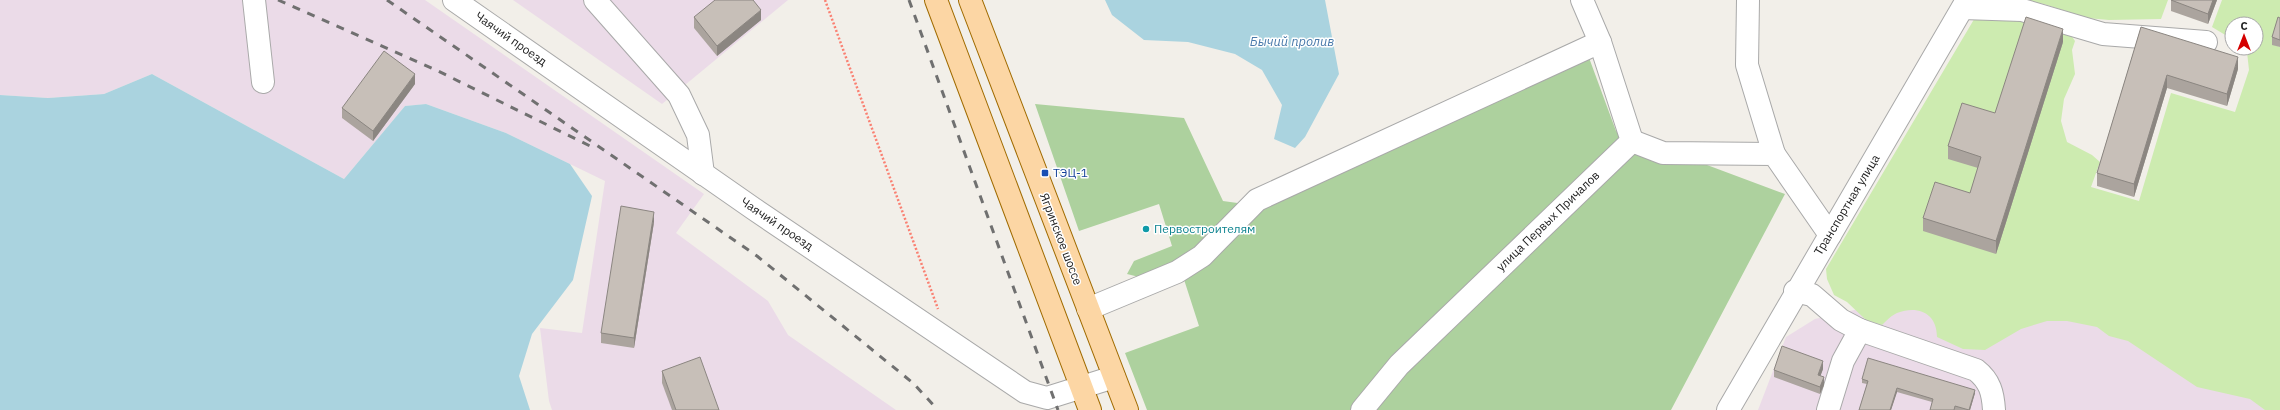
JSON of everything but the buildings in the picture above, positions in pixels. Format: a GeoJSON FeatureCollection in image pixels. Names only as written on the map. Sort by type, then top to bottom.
{"type":"FeatureCollection","features":[{"type":"Feature","properties":{"kind":"main road"},"geometry":{"type":"LineString","coordinates":[[936,0],[1090,410]]}},
{"type":"Feature","properties":{"kind":"main road","name":"Ягринское шоссе"},"geometry":{"type":"LineString","coordinates":[[970,0],[1126,410]]}},
{"type":"Feature","properties":{"kind":"street"},"geometry":{"type":"LineString","coordinates":[[254,0],[263,82]]}},
{"type":"Feature","properties":{"kind":"street","name":"Чаячий проезд"},"geometry":{"type":"LineString","coordinates":[[454,0],[703,174],[1026,392],[1047,398],[1114,377]]}},
{"type":"Feature","properties":{"kind":"street"},"geometry":{"type":"LineString","coordinates":[[595,0],[679,95],[698,135],[703,174]]}},
{"type":"Feature","properties":{"kind":"street"},"geometry":{"type":"LineString","coordinates":[[1582,0],[1600,42],[1632,141],[1663,153],[1774,154]]}},
{"type":"Feature","properties":{"kind":"street"},"geometry":{"type":"LineString","coordinates":[[1748,0],[1747,65],[1774,154],[1830,235]]}},
{"type":"Feature","properties":{"kind":"street"},"geometry":{"type":"LineString","coordinates":[[1965,4],[2022,10],[2103,34],[2206,42]]}},
{"type":"Feature","properties":{"kind":"street","name":"Транспортная улица"},"geometry":{"type":"LineString","coordinates":[[1728,410],[1796,291],[1965,4]]}},
{"type":"Feature","properties":{"kind":"street"},"geometry":{"type":"LineString","coordinates":[[1088,309],[1177,272],[1196,260],[1257,200],[1600,42]]}},
{"type":"Feature","properties":{"kind":"street","name":"улица Первых Причалов"},"geometry":{"type":"LineString","coordinates":[[1362,410],[1399,365],[1632,141]]}},
{"type":"Feature","properties":{"kind":"street"},"geometry":{"type":"LineString","coordinates":[[1796,291],[1812,295],[1841,320],[1860,330],[1976,370],[1983,375],[1990,386],[1994,410]]}},
{"type":"Feature","properties":{"kind":"street"},"geometry":{"type":"LineString","coordinates":[[1828,410],[1843,361],[1860,330]]}},
{"type":"Feature","properties":{"kind":"path"},"geometry":{"type":"LineString","coordinates":[[825,0],[939,311]]}},
{"type":"Feature","properties":{"kind":"shaded area"},"geometry":{"type":"Polygon","coordinates":[[[0,0],[425,0],[704,194],[676,233],[768,301],[788,335],[896,410],[552,410],[549,401],[540,328],[582,333],[605,181],[506,133],[426,104],[405,106],[344,179],[152,74],[104,94],[48,98],[0,95],[0,0]]]}},
{"type":"Feature","properties":{"kind":"shaded area"},"geometry":{"type":"Polygon","coordinates":[[[513,0],[788,0],[662,104],[513,0]]]}},
{"type":"Feature","properties":{"kind":"shaded area"},"geometry":{"type":"Polygon","coordinates":[[[2121,249],[2280,410],[1758,410],[1786,337],[1815,319],[2121,249]]]}},
{"type":"Feature","properties":{"kind":"green space"},"geometry":{"type":"Polygon","coordinates":[[[2015,0],[2168,0],[2161,19],[2109,20],[2087,18],[2044,4],[2015,0]]]}},
{"type":"Feature","properties":{"kind":"green space"},"geometry":{"type":"Polygon","coordinates":[[[2222,0],[2280,0],[2280,25],[2272,44],[2280,47],[2280,410],[2265,410],[2250,399],[2197,387],[2128,341],[2109,336],[2097,327],[2067,321],[2047,321],[2021,329],[1985,350],[1963,349],[1937,337],[1934,322],[1925,313],[1912,310],[1897,313],[1882,325],[1866,320],[1847,302],[1834,295],[1827,279],[1826,269],[1976,16],[2023,18],[2068,31],[2075,41],[2072,50],[2075,74],[2064,99],[2061,121],[2067,142],[2092,155],[2100,162],[2091,187],[2139,201],[2171,93],[2235,112],[2249,70],[2247,56],[2264,56],[2264,16],[2224,16],[2224,34],[2212,27],[2222,0]]]}},
{"type":"Feature","properties":{"kind":"green space"},"geometry":{"type":"Polygon","coordinates":[[[1588,55],[1616,131],[1785,194],[1671,410],[1147,410],[1125,353],[1199,326],[1179,264],[1143,278],[1127,274],[1134,261],[1172,246],[1159,204],[1079,231],[1035,104],[1184,118],[1223,201],[1259,206],[1588,55]]]}},
{"type":"Feature","properties":{"kind":"water","name":"Бычий пролив"},"geometry":{"type":"Polygon","coordinates":[[[1105,0],[1325,0],[1339,74],[1305,137],[1295,148],[1274,139],[1282,105],[1262,70],[1235,54],[1188,42],[1144,40],[1112,15],[1105,0]]]}},
{"type":"Feature","properties":{"kind":"water"},"geometry":{"type":"Polygon","coordinates":[[[152,74],[344,179],[405,106],[426,104],[506,133],[570,164],[592,196],[573,280],[532,334],[519,376],[530,410],[0,410],[0,95],[48,98],[104,94],[152,74]]]}},
{"type":"Feature","properties":{"kind":"railway"},"geometry":{"type":"LineString","coordinates":[[278,0],[436,70],[590,146]]}},
{"type":"Feature","properties":{"kind":"railway"},"geometry":{"type":"LineString","coordinates":[[387,0],[757,256],[913,383],[938,410]]}},
{"type":"Feature","properties":{"kind":"railway"},"geometry":{"type":"LineString","coordinates":[[909,0],[1058,410]]}},
{"type":"Feature","properties":{"kind":"place","name":"ТЭЦ-1"},"geometry":{"type":"Point","coordinates":[1045,173]}},
{"type":"Feature","properties":{"kind":"place","name":"Первостроителям"},"geometry":{"type":"Point","coordinates":[1146,229]}}]}
